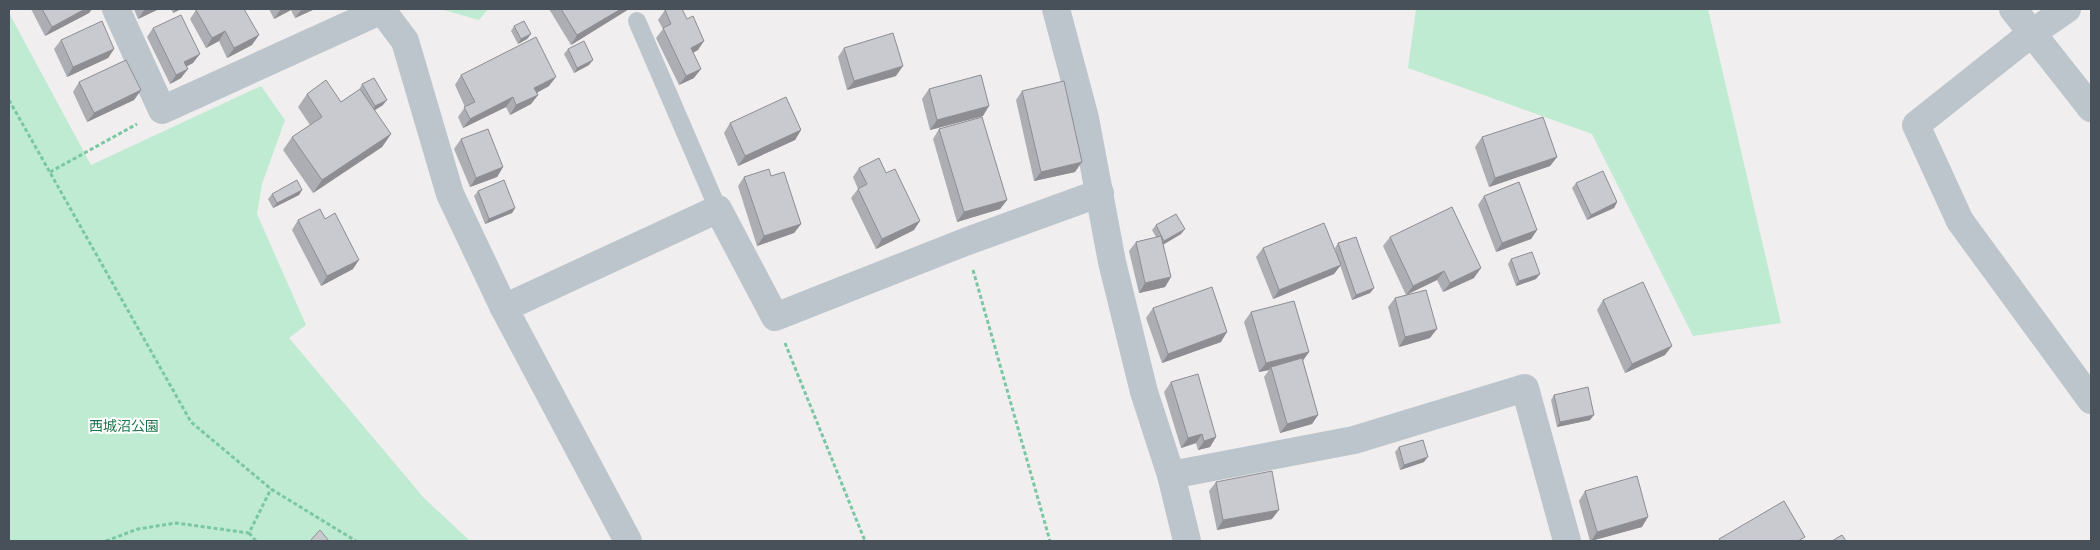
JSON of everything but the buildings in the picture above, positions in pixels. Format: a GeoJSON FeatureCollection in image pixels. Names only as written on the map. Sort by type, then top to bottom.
{"type":"FeatureCollection","features":[{"type":"Feature","properties":{"kind":"street"},"geometry":{"type":"LineString","coordinates":[[116,9],[162,110],[382,9],[405,41],[450,194],[504,308],[628,541]]}},
{"type":"Feature","properties":{"kind":"street"},"geometry":{"type":"LineString","coordinates":[[1056,9],[1086,118],[1112,262],[1144,392],[1171,476],[1187,541]]}},
{"type":"Feature","properties":{"kind":"street"},"geometry":{"type":"LineString","coordinates":[[2013,9],[2091,108]]}},
{"type":"Feature","properties":{"kind":"street"},"geometry":{"type":"LineString","coordinates":[[2067,9],[2032,33],[1916,125],[1960,221],[2091,400]]}},
{"type":"Feature","properties":{"kind":"street"},"geometry":{"type":"LineString","coordinates":[[504,308],[718,209],[775,317],[964,242],[1100,193]]}},
{"type":"Feature","properties":{"kind":"street"},"geometry":{"type":"LineString","coordinates":[[1171,476],[1354,440],[1525,388],[1567,541]]}},
{"type":"Feature","properties":{"kind":"lane"},"geometry":{"type":"LineString","coordinates":[[638,21],[718,209]]}},
{"type":"Feature","properties":{"kind":"path"},"geometry":{"type":"LineString","coordinates":[[9,100],[191,422],[271,490],[356,541]]}},
{"type":"Feature","properties":{"kind":"path"},"geometry":{"type":"LineString","coordinates":[[50,172],[162,110]]}},
{"type":"Feature","properties":{"kind":"path"},"geometry":{"type":"LineString","coordinates":[[964,242],[1050,541]]}},
{"type":"Feature","properties":{"kind":"path"},"geometry":{"type":"LineString","coordinates":[[775,317],[865,541]]}},
{"type":"Feature","properties":{"kind":"path"},"geometry":{"type":"LineString","coordinates":[[249,533],[271,490]]}},
{"type":"Feature","properties":{"kind":"path"},"geometry":{"type":"LineString","coordinates":[[106,541],[138,529],[176,523],[249,533],[256,541]]}},
{"type":"Feature","properties":{"kind":"green space"},"geometry":{"type":"Polygon","coordinates":[[[440,9],[488,9],[479,20],[440,9]]]}},
{"type":"Feature","properties":{"kind":"green space"},"geometry":{"type":"Polygon","coordinates":[[[1416,9],[1708,9],[1781,323],[1693,336],[1592,134],[1408,68],[1416,9]]]}},
{"type":"Feature","properties":{"kind":"green space","name":"西城沼公園"},"geometry":{"type":"Polygon","coordinates":[[[9,13],[91,165],[261,86],[285,120],[262,184],[257,214],[306,325],[289,338],[424,498],[470,541],[9,541],[9,13]]]}}]}
